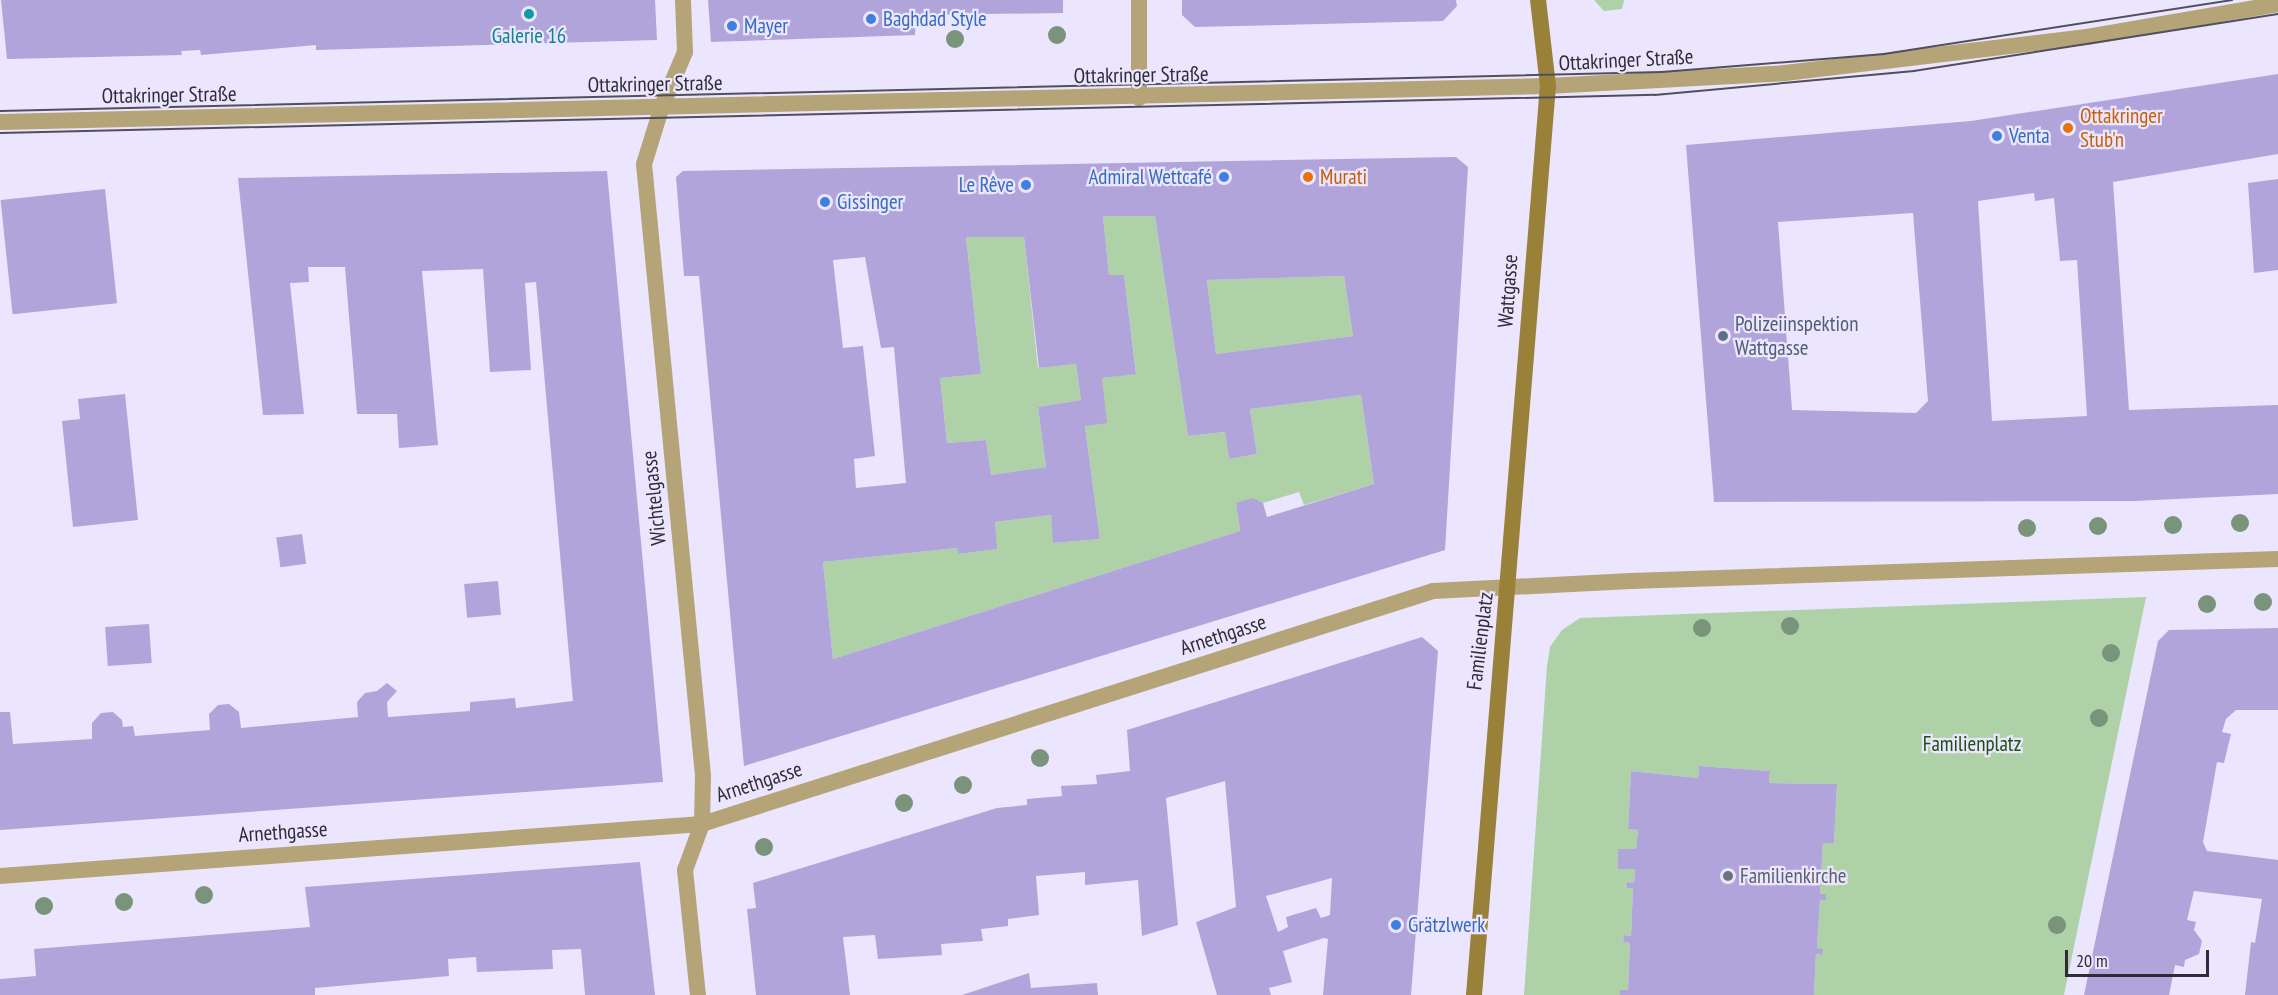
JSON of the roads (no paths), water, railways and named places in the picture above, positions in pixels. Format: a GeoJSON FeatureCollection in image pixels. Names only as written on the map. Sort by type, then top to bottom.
{"type":"FeatureCollection","features":[{"type":"Feature","properties":{"kind":"main road","name":"Wattgasse"},"geometry":{"type":"LineString","coordinates":[[1504,586],[1548,86],[1538,0]]}},
{"type":"Feature","properties":{"kind":"main road","name":"Familienplatz"},"geometry":{"type":"LineString","coordinates":[[1474,995],[1504,586]]}},
{"type":"Feature","properties":{"kind":"street","name":"Wichtelgasse"},"geometry":{"type":"LineString","coordinates":[[683,0],[686,52],[662,106],[644,164],[704,776],[702,824],[685,870],[698,995]]}},
{"type":"Feature","properties":{"kind":"street"},"geometry":{"type":"LineString","coordinates":[[1139,0],[1139,98]]}},
{"type":"Feature","properties":{"kind":"street","name":"Ottakringer Straße"},"geometry":{"type":"LineString","coordinates":[[0,122],[662,106],[1139,98],[1548,86],[1785,73],[2087,38],[2278,4]]}},
{"type":"Feature","properties":{"kind":"street","name":"Familienplatz"},"geometry":{"type":"LineString","coordinates":[[1504,586],[2164,561],[2278,559]]}},
{"type":"Feature","properties":{"kind":"street","name":"Arnethgasse"},"geometry":{"type":"LineString","coordinates":[[0,876],[702,824],[1433,591],[1504,586]]}},
{"type":"Feature","properties":{"kind":"tram line"},"geometry":{"type":"LineString","coordinates":[[0,111],[1662,72],[1884,54],[2232,0]]}},
{"type":"Feature","properties":{"kind":"tram line"},"geometry":{"type":"LineString","coordinates":[[0,133],[1655,95],[1914,71],[2278,14]]}},
{"type":"Feature","properties":{"kind":"place","name":"Galerie 16"},"geometry":{"type":"Point","coordinates":[529,14]}},
{"type":"Feature","properties":{"kind":"place","name":"Baghdad Style"},"geometry":{"type":"Point","coordinates":[871,19]}},
{"type":"Feature","properties":{"kind":"place","name":"Mayer"},"geometry":{"type":"Point","coordinates":[732,26]}},
{"type":"Feature","properties":{"kind":"place","name":"Ottakringer Stub'n"},"geometry":{"type":"Point","coordinates":[2068,128]}},
{"type":"Feature","properties":{"kind":"place","name":"Venta"},"geometry":{"type":"Point","coordinates":[1997,136]}},
{"type":"Feature","properties":{"kind":"place","name":"Admiral Wettcafé"},"geometry":{"type":"Point","coordinates":[1224,177]}},
{"type":"Feature","properties":{"kind":"place","name":"Murati"},"geometry":{"type":"Point","coordinates":[1308,177]}},
{"type":"Feature","properties":{"kind":"place","name":"Le Rêve"},"geometry":{"type":"Point","coordinates":[1026,185]}},
{"type":"Feature","properties":{"kind":"place","name":"Gissinger"},"geometry":{"type":"Point","coordinates":[825,202]}},
{"type":"Feature","properties":{"kind":"place","name":"Polizeiinspektion Wattgasse"},"geometry":{"type":"Point","coordinates":[1723,336]}},
{"type":"Feature","properties":{"kind":"place","name":"Familienkirche"},"geometry":{"type":"Point","coordinates":[1728,876]}},
{"type":"Feature","properties":{"kind":"place","name":"Grätzlwerk"},"geometry":{"type":"Point","coordinates":[1396,925]}}]}
